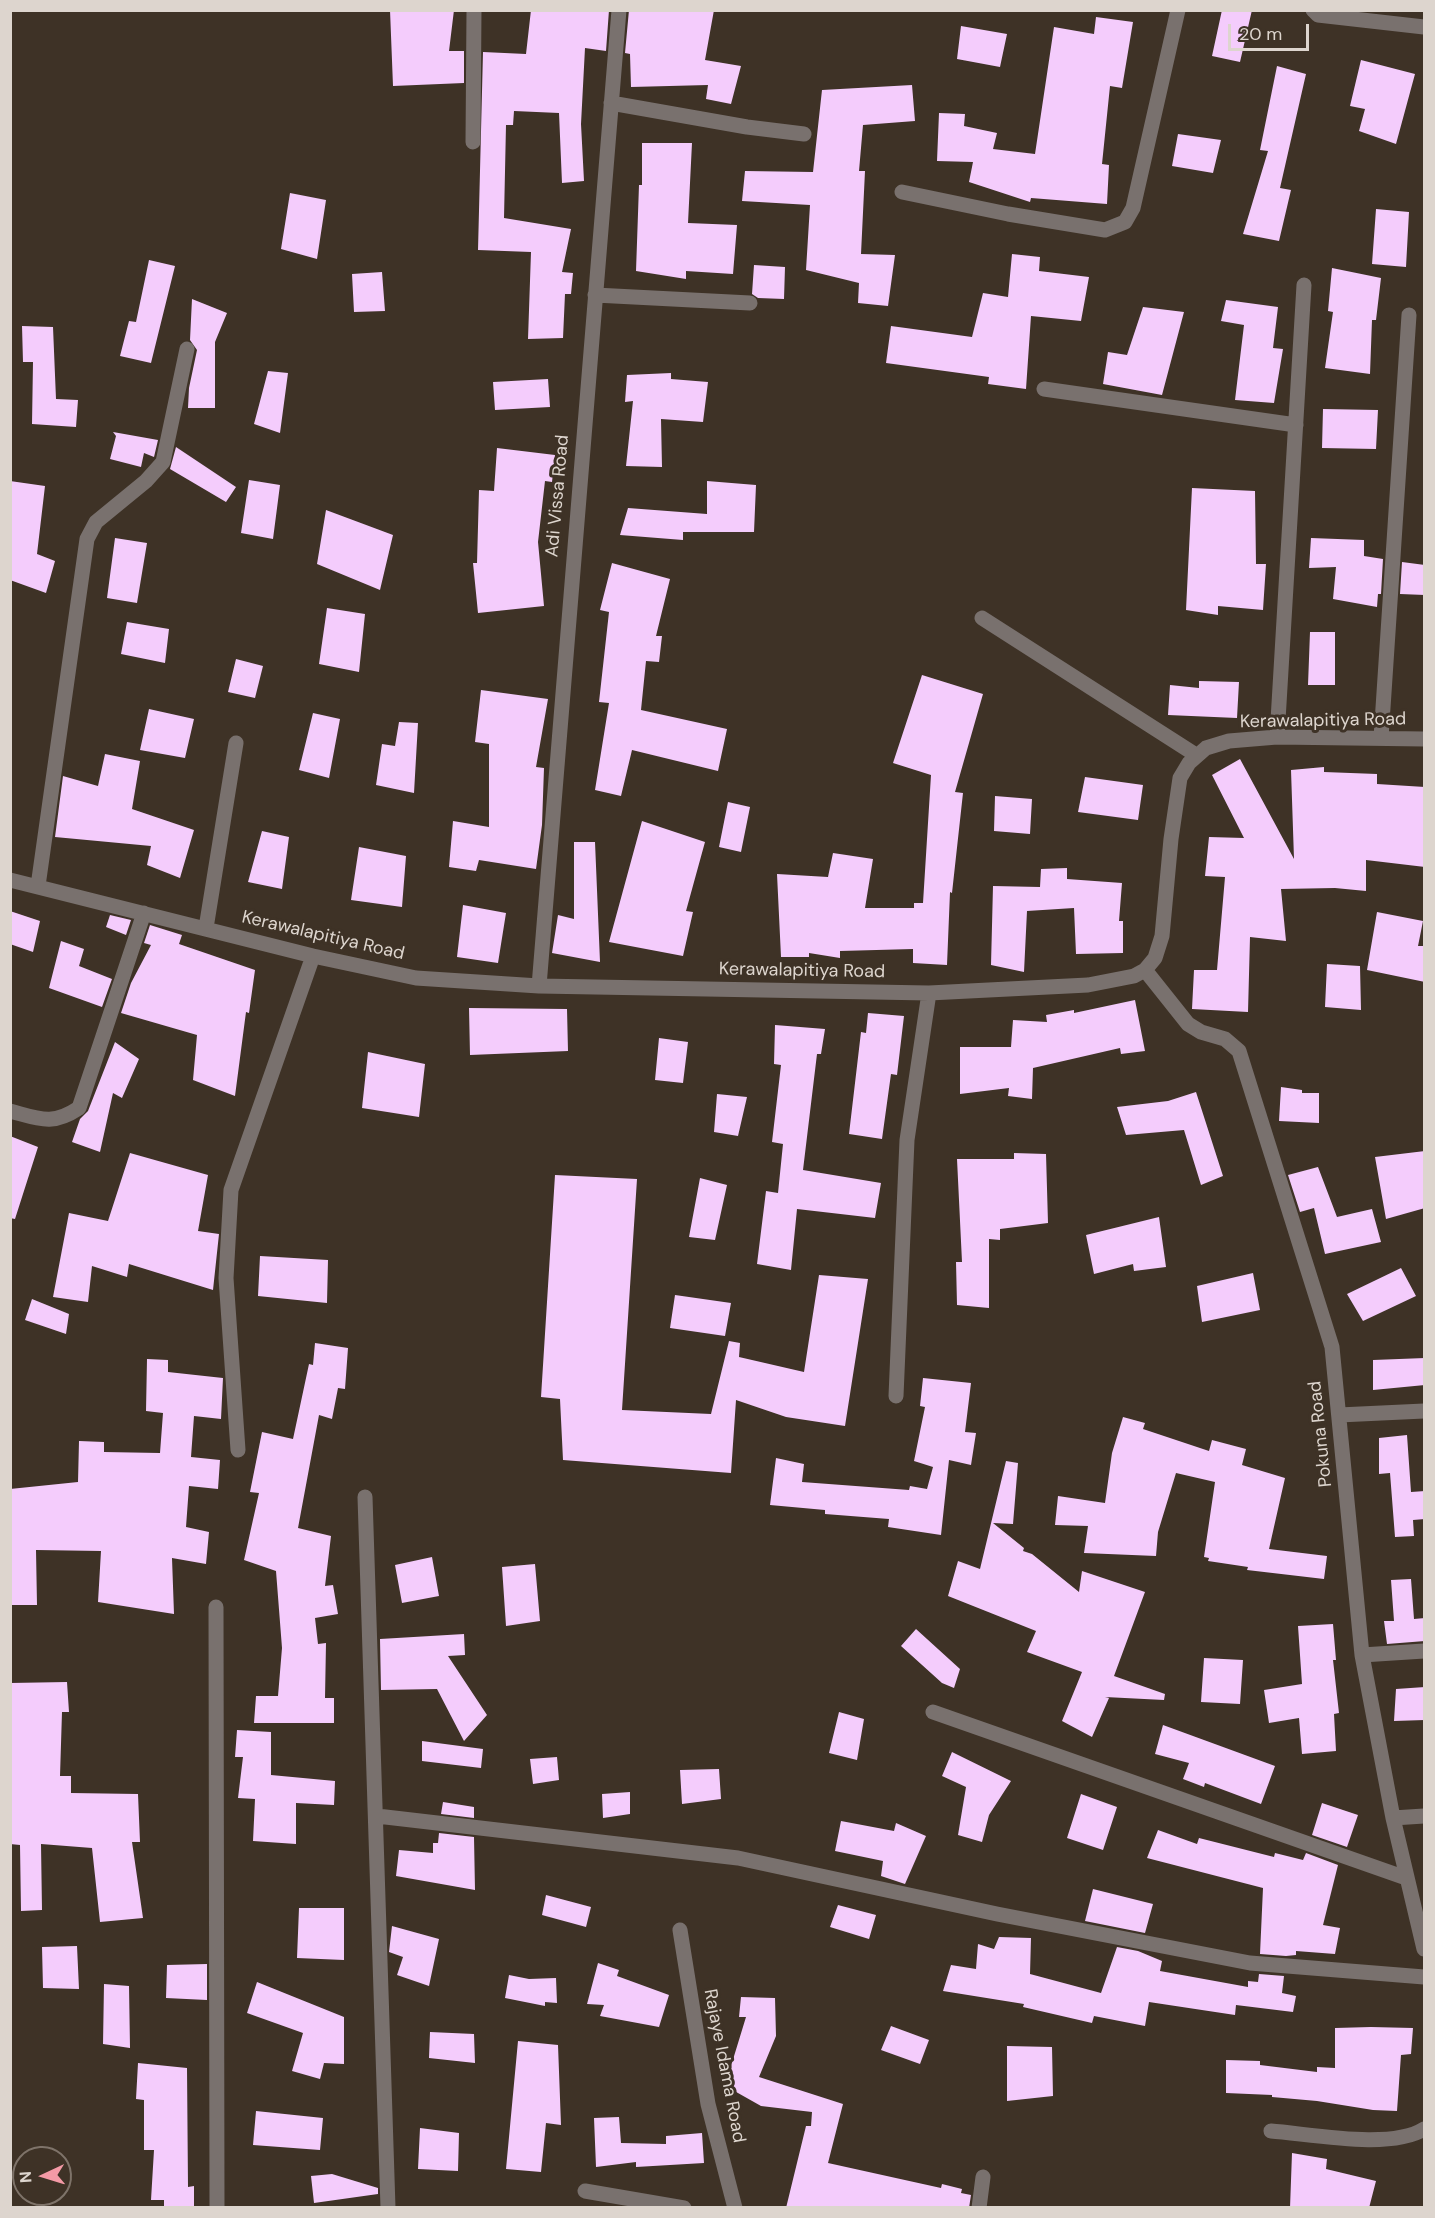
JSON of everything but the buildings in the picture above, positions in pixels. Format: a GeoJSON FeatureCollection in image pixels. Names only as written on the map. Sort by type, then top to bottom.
{"type":"FeatureCollection","features":[{"type":"Feature","properties":{"kind":"street"},"geometry":{"type":"LineString","coordinates":[[473,142],[474,10]]}},
{"type":"Feature","properties":{"kind":"street","name":"Adi Vissa Road"},"geometry":{"type":"LineString","coordinates":[[539,986],[619,10]]}},
{"type":"Feature","properties":{"kind":"street"},"geometry":{"type":"LineString","coordinates":[[902,192],[1008,214],[1105,230],[1125,222],[1133,208],[1178,10]]}},
{"type":"Feature","properties":{"kind":"street"},"geometry":{"type":"LineString","coordinates":[[1313,10],[1318,15],[1425,27]]}},
{"type":"Feature","properties":{"kind":"street"},"geometry":{"type":"LineString","coordinates":[[611,103],[747,127],[804,134]]}},
{"type":"Feature","properties":{"kind":"street"},"geometry":{"type":"LineString","coordinates":[[1277,737],[1304,285]]}},
{"type":"Feature","properties":{"kind":"street"},"geometry":{"type":"LineString","coordinates":[[595,295],[750,303]]}},
{"type":"Feature","properties":{"kind":"street"},"geometry":{"type":"LineString","coordinates":[[1381,738],[1410,315]]}},
{"type":"Feature","properties":{"kind":"street"},"geometry":{"type":"LineString","coordinates":[[38,886],[87,539],[96,522],[146,482],[163,462],[186,349]]}},
{"type":"Feature","properties":{"kind":"street"},"geometry":{"type":"LineString","coordinates":[[1044,389],[1296,425]]}},
{"type":"Feature","properties":{"kind":"street"},"geometry":{"type":"LineString","coordinates":[[982,618],[1196,755],[1180,778],[1171,839],[1162,936],[1155,958],[1145,970]]}},
{"type":"Feature","properties":{"kind":"street","name":"Kerawalapitiya Road"},"geometry":{"type":"LineString","coordinates":[[1196,755],[1216,744],[1277,737],[1425,739]]}},
{"type":"Feature","properties":{"kind":"street"},"geometry":{"type":"LineString","coordinates":[[206,928],[236,743]]}},
{"type":"Feature","properties":{"kind":"street","name":"Kerawalapitiya Road"},"geometry":{"type":"LineString","coordinates":[[10,880],[313,956],[416,978],[539,986],[929,993],[1088,985],[1134,976],[1145,970]]}},
{"type":"Feature","properties":{"kind":"street"},"geometry":{"type":"LineString","coordinates":[[10,1111],[39,1119],[63,1119],[79,1108],[144,913]]}},
{"type":"Feature","properties":{"kind":"street"},"geometry":{"type":"LineString","coordinates":[[238,1450],[226,1278],[231,1190],[313,956]]}},
{"type":"Feature","properties":{"kind":"street","name":"Pokuna Road"},"geometry":{"type":"LineString","coordinates":[[1145,970],[1188,1024],[1201,1032],[1226,1039],[1239,1051],[1332,1347],[1362,1655],[1393,1818],[1406,1878],[1420,1915],[1425,1949]]}},
{"type":"Feature","properties":{"kind":"street"},"geometry":{"type":"LineString","coordinates":[[896,1396],[907,1140],[929,993]]}},
{"type":"Feature","properties":{"kind":"street"},"geometry":{"type":"LineString","coordinates":[[1338,1415],[1425,1411]]}},
{"type":"Feature","properties":{"kind":"street"},"geometry":{"type":"LineString","coordinates":[[365,1497],[388,2208]]}},
{"type":"Feature","properties":{"kind":"street"},"geometry":{"type":"LineString","coordinates":[[216,1607],[217,2208]]}},
{"type":"Feature","properties":{"kind":"street"},"geometry":{"type":"LineString","coordinates":[[1362,1655],[1425,1651]]}},
{"type":"Feature","properties":{"kind":"street"},"geometry":{"type":"LineString","coordinates":[[933,1712],[1406,1878]]}},
{"type":"Feature","properties":{"kind":"street"},"geometry":{"type":"LineString","coordinates":[[377,1815],[738,1858],[997,1914],[1250,1963],[1425,1977]]}},
{"type":"Feature","properties":{"kind":"street"},"geometry":{"type":"LineString","coordinates":[[1393,1818],[1425,1816]]}},
{"type":"Feature","properties":{"kind":"street","name":"Rajaye Idama Road"},"geometry":{"type":"LineString","coordinates":[[680,1930],[708,2104],[735,2208]]}},
{"type":"Feature","properties":{"kind":"street"},"geometry":{"type":"LineString","coordinates":[[1271,2131],[1374,2139],[1413,2136],[1425,2129]]}},
{"type":"Feature","properties":{"kind":"street"},"geometry":{"type":"LineString","coordinates":[[979,2208],[983,2177]]}},
{"type":"Feature","properties":{"kind":"street"},"geometry":{"type":"LineString","coordinates":[[585,2191],[684,2208]]}}]}
